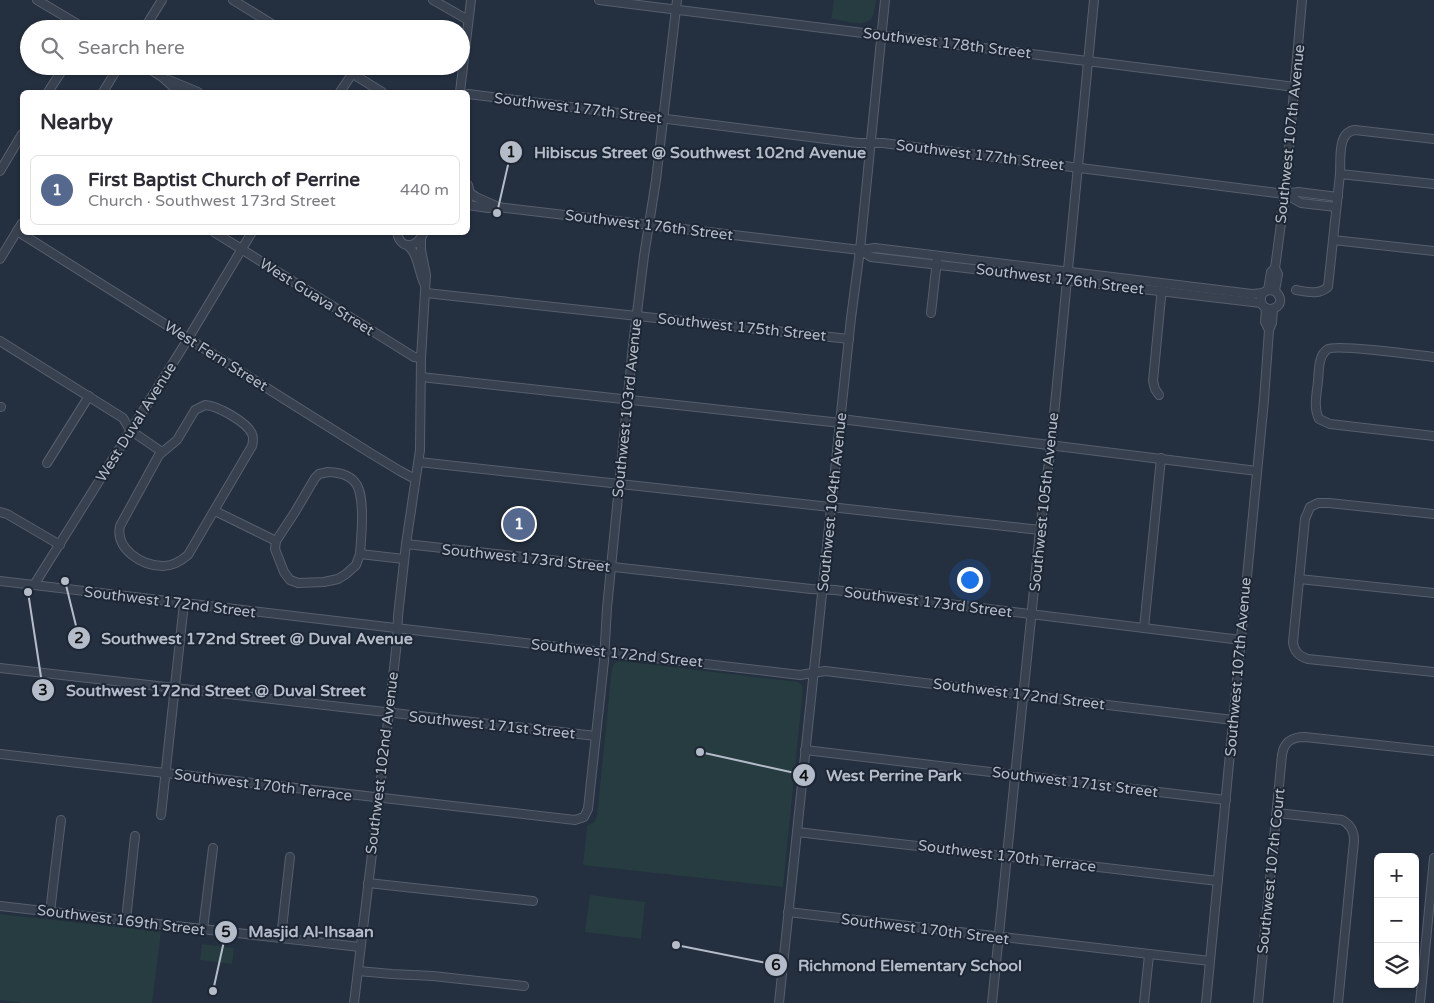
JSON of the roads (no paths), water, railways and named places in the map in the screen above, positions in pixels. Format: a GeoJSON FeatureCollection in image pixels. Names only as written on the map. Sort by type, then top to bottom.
{"type":"FeatureCollection","features":[{"type":"Feature","properties":{"kind":"street"},"geometry":{"type":"LineString","coordinates":[[37,0],[71,20]]}},
{"type":"Feature","properties":{"kind":"street"},"geometry":{"type":"LineString","coordinates":[[150,20],[162,0]]}},
{"type":"Feature","properties":{"kind":"street"},"geometry":{"type":"LineString","coordinates":[[233,0],[265,20]]}},
{"type":"Feature","properties":{"kind":"street"},"geometry":{"type":"LineString","coordinates":[[433,0],[468,20],[471,0]]}},
{"type":"Feature","properties":{"kind":"street","name":"Southwest 178th Street"},"geometry":{"type":"LineString","coordinates":[[599,0],[1295,87]]}},
{"type":"Feature","properties":{"kind":"street","name":"Southwest 103rd Avenue"},"geometry":{"type":"LineString","coordinates":[[584,817],[588,809],[605,652],[607,608],[637,316],[656,180],[677,0]]}},
{"type":"Feature","properties":{"kind":"street","name":"Southwest 104th Avenue"},"geometry":{"type":"LineString","coordinates":[[779,1003],[885,0]]}},
{"type":"Feature","properties":{"kind":"street","name":"Southwest 105th Avenue"},"geometry":{"type":"LineString","coordinates":[[992,1003],[1040,530],[1051,446],[1094,0]]}},
{"type":"Feature","properties":{"kind":"street","name":"Southwest 107th Avenue"},"geometry":{"type":"LineString","coordinates":[[1206,1003],[1264,400],[1269,330],[1272,323],[1267,306],[1261,296],[1269,291],[1278,274],[1275,268],[1295,87],[1302,0]]}},
{"type":"Feature","properties":{"kind":"street"},"geometry":{"type":"LineString","coordinates":[[49,90],[59,75]]}},
{"type":"Feature","properties":{"kind":"street"},"geometry":{"type":"LineString","coordinates":[[105,90],[114,75]]}},
{"type":"Feature","properties":{"kind":"street"},"geometry":{"type":"LineString","coordinates":[[158,75],[177,90]]}},
{"type":"Feature","properties":{"kind":"street"},"geometry":{"type":"LineString","coordinates":[[341,90],[351,75]]}},
{"type":"Feature","properties":{"kind":"street"},"geometry":{"type":"LineString","coordinates":[[354,75],[379,90]]}},
{"type":"Feature","properties":{"kind":"street"},"geometry":{"type":"LineString","coordinates":[[460,90],[462,75]]}},
{"type":"Feature","properties":{"kind":"street"},"geometry":{"type":"LineString","coordinates":[[162,78],[193,90]]}},
{"type":"Feature","properties":{"kind":"street","name":"Southwest 177th Street"},"geometry":{"type":"LineString","coordinates":[[470,94],[858,143],[883,143],[1284,194]]}},
{"type":"Feature","properties":{"kind":"street"},"geometry":{"type":"LineString","coordinates":[[1296,290],[1318,293],[1328,287],[1342,142],[1345,135],[1350,130],[1355,130],[1434,138]]}},
{"type":"Feature","properties":{"kind":"street"},"geometry":{"type":"LineString","coordinates":[[0,171],[20,137]]}},
{"type":"Feature","properties":{"kind":"street"},"geometry":{"type":"LineString","coordinates":[[1340,174],[1434,184]]}},
{"type":"Feature","properties":{"kind":"street"},"geometry":{"type":"LineString","coordinates":[[1284,194],[1298,192],[1338,198]]}},
{"type":"Feature","properties":{"kind":"street","name":"Southwest 176th Street"},"geometry":{"type":"LineString","coordinates":[[470,193],[498,207]]}},
{"type":"Feature","properties":{"kind":"street"},"geometry":{"type":"LineString","coordinates":[[1284,194],[1301,202],[1336,207]]}},
{"type":"Feature","properties":{"kind":"street","name":"Southwest 176th Street"},"geometry":{"type":"LineString","coordinates":[[470,204],[488,208],[498,207],[649,224],[860,250],[873,248],[1067,276]]}},
{"type":"Feature","properties":{"kind":"street"},"geometry":{"type":"LineString","coordinates":[[0,259],[20,227]]}},
{"type":"Feature","properties":{"kind":"street","name":"West Fern Street"},"geometry":{"type":"LineString","coordinates":[[22,235],[415,479]]}},
{"type":"Feature","properties":{"kind":"street","name":"West Guava Street"},"geometry":{"type":"LineString","coordinates":[[218,235],[414,357],[421,358]]}},
{"type":"Feature","properties":{"kind":"street","name":"West Duval Avenue"},"geometry":{"type":"LineString","coordinates":[[34,586],[250,235]]}},
{"type":"Feature","properties":{"kind":"street","name":"Southwest 102nd Avenue"},"geometry":{"type":"LineString","coordinates":[[398,235],[400,241],[407,245],[415,254],[425,289]]}},
{"type":"Feature","properties":{"kind":"street"},"geometry":{"type":"LineString","coordinates":[[407,245],[416,244],[423,235]]}},
{"type":"Feature","properties":{"kind":"street","name":"Southwest 102nd Avenue"},"geometry":{"type":"LineString","coordinates":[[354,1003],[389,714],[404,559],[419,462],[421,358],[426,275],[421,250],[423,235]]}},
{"type":"Feature","properties":{"kind":"street"},"geometry":{"type":"LineString","coordinates":[[1333,240],[1434,251]]}},
{"type":"Feature","properties":{"kind":"street","name":"Southwest 176th Street"},"geometry":{"type":"LineString","coordinates":[[860,250],[872,257],[937,265],[1067,276],[1162,287],[1252,294],[1269,291]]}},
{"type":"Feature","properties":{"kind":"street"},"geometry":{"type":"LineString","coordinates":[[931,313],[938,256]]}},
{"type":"Feature","properties":{"kind":"street"},"geometry":{"type":"LineString","coordinates":[[1159,395],[1153,380],[1162,287]]}},
{"type":"Feature","properties":{"kind":"street","name":"Southwest 176th Street"},"geometry":{"type":"LineString","coordinates":[[1162,287],[1267,306]]}},
{"type":"Feature","properties":{"kind":"street","name":"Southwest 175th Street"},"geometry":{"type":"LineString","coordinates":[[425,289],[637,316],[849,339]]}},
{"type":"Feature","properties":{"kind":"street","name":"Southwest 107th Avenue"},"geometry":{"type":"LineString","coordinates":[[1267,306],[1277,306],[1280,301],[1279,295],[1269,291]]}},
{"type":"Feature","properties":{"kind":"street"},"geometry":{"type":"LineString","coordinates":[[0,341],[124,418],[130,430],[162,452]]}},
{"type":"Feature","properties":{"kind":"street"},"geometry":{"type":"LineString","coordinates":[[1434,357],[1345,347],[1334,347],[1326,350],[1320,361],[1316,408],[1321,421],[1336,425],[1434,436]]}},
{"type":"Feature","properties":{"kind":"street"},"geometry":{"type":"LineString","coordinates":[[421,377],[841,421],[1162,458],[1257,471]]}},
{"type":"Feature","properties":{"kind":"street"},"geometry":{"type":"LineString","coordinates":[[47,464],[89,396]]}},
{"type":"Feature","properties":{"kind":"street"},"geometry":{"type":"LineString","coordinates":[[209,405],[222,410],[248,428],[253,437],[251,450],[215,510],[186,558],[164,566],[140,560],[129,553],[119,534],[120,526],[156,459],[175,442],[194,412],[202,406],[209,405]]}},
{"type":"Feature","properties":{"kind":"street"},"geometry":{"type":"LineString","coordinates":[[1144,628],[1162,458]]}},
{"type":"Feature","properties":{"kind":"street"},"geometry":{"type":"LineString","coordinates":[[419,462],[1040,530]]}},
{"type":"Feature","properties":{"kind":"street"},"geometry":{"type":"LineString","coordinates":[[328,472],[336,472],[358,485],[362,508],[360,554],[356,565],[346,574],[324,582],[302,584],[290,580],[284,572],[275,549],[276,541],[317,476],[328,472]]}},
{"type":"Feature","properties":{"kind":"street"},"geometry":{"type":"LineString","coordinates":[[1434,514],[1323,503],[1310,507],[1305,519],[1293,642],[1293,647],[1298,654],[1308,659],[1434,672]]}},
{"type":"Feature","properties":{"kind":"street"},"geometry":{"type":"LineString","coordinates":[[215,510],[276,541]]}},
{"type":"Feature","properties":{"kind":"street"},"geometry":{"type":"LineString","coordinates":[[0,512],[7,514],[60,545]]}},
{"type":"Feature","properties":{"kind":"street","name":"Southwest 173rd Street"},"geometry":{"type":"LineString","coordinates":[[406,544],[1032,614],[1241,640]]}},
{"type":"Feature","properties":{"kind":"street"},"geometry":{"type":"LineString","coordinates":[[360,554],[404,559]]}},
{"type":"Feature","properties":{"kind":"street"},"geometry":{"type":"LineString","coordinates":[[1299,579],[1434,593]]}},
{"type":"Feature","properties":{"kind":"street","name":"Southwest 172nd Street"},"geometry":{"type":"LineString","coordinates":[[0,581],[397,629],[800,674],[825,671],[1233,720]]}},
{"type":"Feature","properties":{"kind":"street"},"geometry":{"type":"LineString","coordinates":[[161,815],[184,603]]}},
{"type":"Feature","properties":{"kind":"street","name":"Southwest 171st Street"},"geometry":{"type":"LineString","coordinates":[[0,668],[389,714],[596,736]]}},
{"type":"Feature","properties":{"kind":"street","name":"Southwest 107th Court"},"geometry":{"type":"LineString","coordinates":[[1258,1003],[1283,748],[1288,741],[1305,737],[1434,750]]}},
{"type":"Feature","properties":{"kind":"street","name":"Southwest 171st Street"},"geometry":{"type":"LineString","coordinates":[[806,750],[1226,800]]}},
{"type":"Feature","properties":{"kind":"street","name":"Southwest 170th Terrace"},"geometry":{"type":"LineString","coordinates":[[0,754],[575,820],[584,817]]}},
{"type":"Feature","properties":{"kind":"street"},"geometry":{"type":"LineString","coordinates":[[1276,813],[1345,821],[1353,830],[1354,841],[1338,1003]]}},
{"type":"Feature","properties":{"kind":"street"},"geometry":{"type":"LineString","coordinates":[[50,912],[61,820]]}},
{"type":"Feature","properties":{"kind":"street","name":"Southwest 170th Terrace"},"geometry":{"type":"LineString","coordinates":[[796,832],[1218,881]]}},
{"type":"Feature","properties":{"kind":"street"},"geometry":{"type":"LineString","coordinates":[[126,920],[135,836]]}},
{"type":"Feature","properties":{"kind":"street"},"geometry":{"type":"LineString","coordinates":[[203,929],[213,848]]}},
{"type":"Feature","properties":{"kind":"street"},"geometry":{"type":"LineString","coordinates":[[281,938],[290,857]]}},
{"type":"Feature","properties":{"kind":"street"},"geometry":{"type":"LineString","coordinates":[[1420,1003],[1431,911],[1434,858]]}},
{"type":"Feature","properties":{"kind":"street"},"geometry":{"type":"LineString","coordinates":[[368,882],[533,901]]}},
{"type":"Feature","properties":{"kind":"street","name":"Southwest 169th Street"},"geometry":{"type":"LineString","coordinates":[[0,906],[360,947]]}},
{"type":"Feature","properties":{"kind":"street","name":"Southwest 170th Street"},"geometry":{"type":"LineString","coordinates":[[788,912],[1210,961]]}},
{"type":"Feature","properties":{"kind":"street"},"geometry":{"type":"LineString","coordinates":[[1144,1003],[1149,955]]}},
{"type":"Feature","properties":{"kind":"street"},"geometry":{"type":"LineString","coordinates":[[358,971],[524,986]]}},
{"type":"Feature","properties":{"kind":"place","name":"Hibiscus Street @ Southwest 102nd Avenue"},"geometry":{"type":"Point","coordinates":[497,213]}},
{"type":"Feature","properties":{"kind":"place","name":"First Baptist Church of Perrine"},"geometry":{"type":"Point","coordinates":[519,524]}},
{"type":"Feature","properties":{"kind":"place","name":"Southwest 172nd Street @ Duval Avenue"},"geometry":{"type":"Point","coordinates":[65,581]}},
{"type":"Feature","properties":{"kind":"place","name":"Southwest 172nd Street @ Duval Street"},"geometry":{"type":"Point","coordinates":[28,592]}},
{"type":"Feature","properties":{"kind":"place","name":"West Perrine Park"},"geometry":{"type":"Point","coordinates":[700,752]}},
{"type":"Feature","properties":{"kind":"place","name":"Richmond Elementary School"},"geometry":{"type":"Point","coordinates":[676,945]}},
{"type":"Feature","properties":{"kind":"place","name":"Masjid Al-Ihsaan"},"geometry":{"type":"Point","coordinates":[213,991]}}]}
